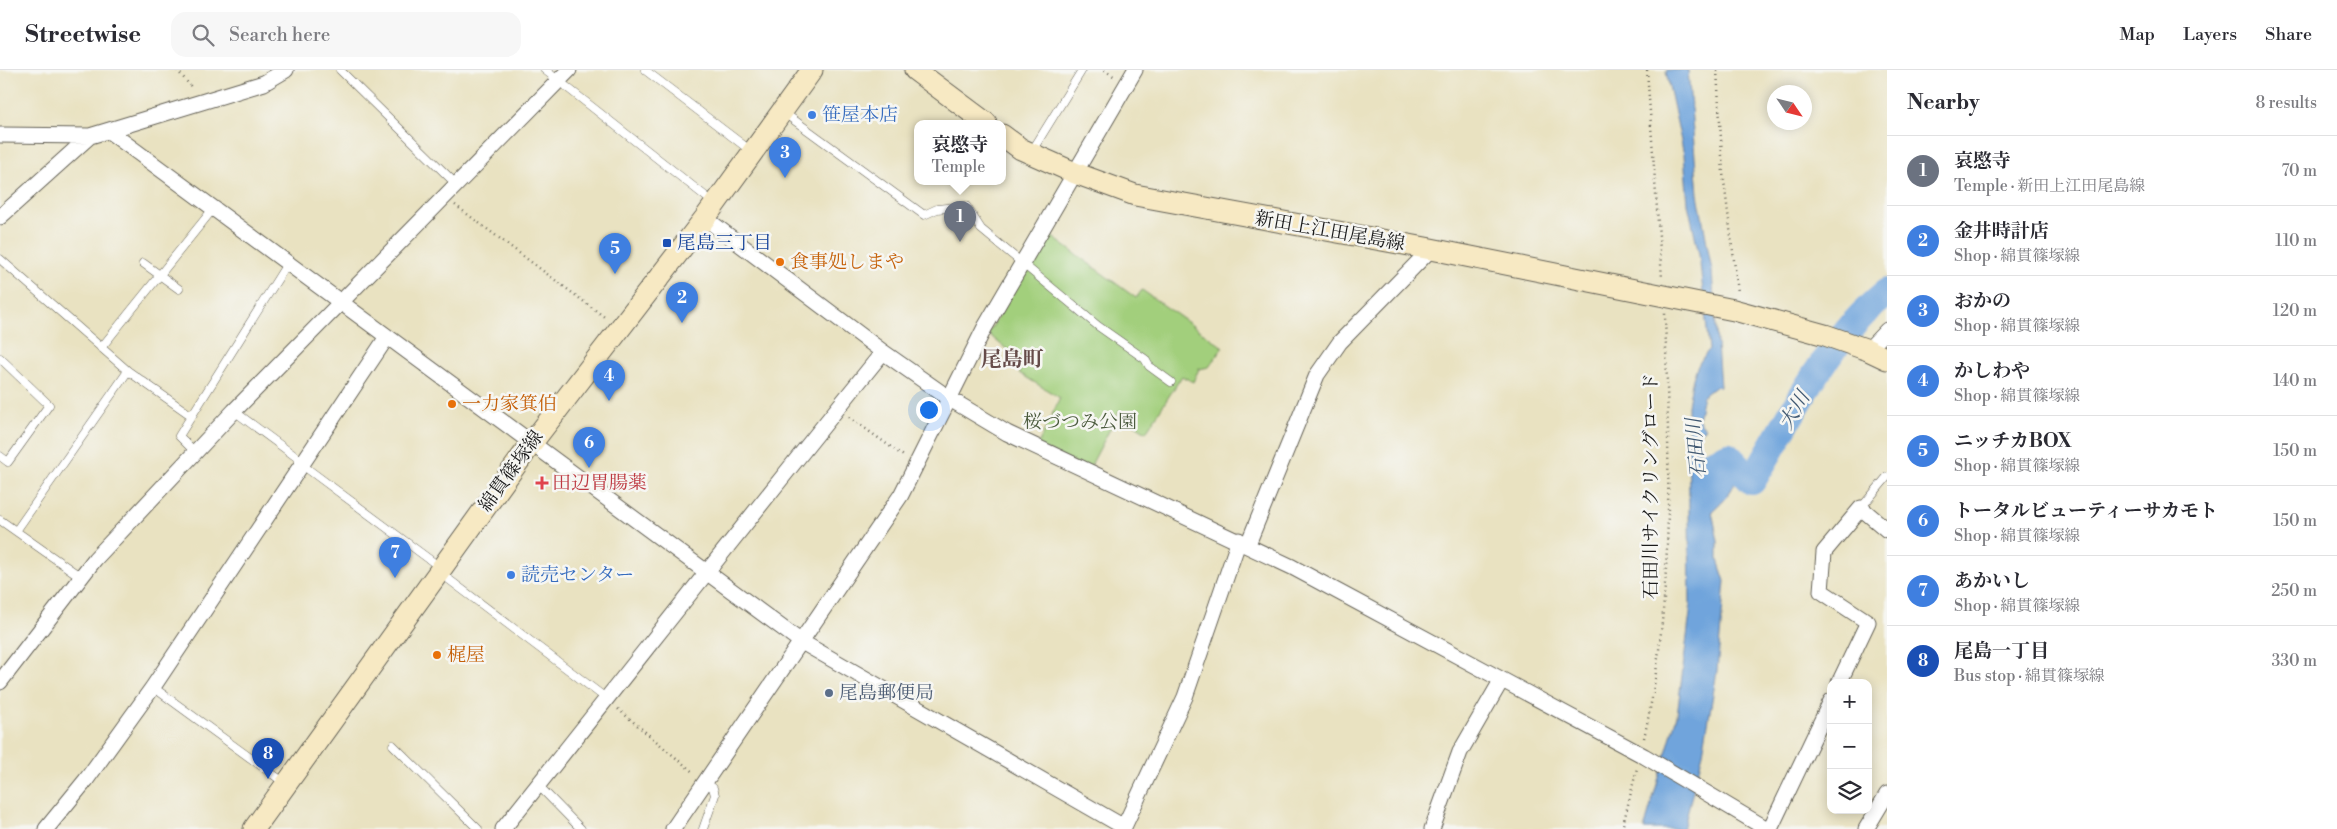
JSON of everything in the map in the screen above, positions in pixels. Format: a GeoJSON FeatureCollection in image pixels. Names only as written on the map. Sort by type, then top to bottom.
{"type":"FeatureCollection","features":[{"type":"Feature","properties":{"kind":"main road","name":"綿貫篠塚線"},"geometry":{"type":"LineString","coordinates":[[260,824],[286,784],[531,444],[710,212],[812,70]]}},
{"type":"Feature","properties":{"kind":"main road"},"geometry":{"type":"LineString","coordinates":[[915,70],[982,120]]}},
{"type":"Feature","properties":{"kind":"main road","name":"新田上江田尾島線"},"geometry":{"type":"LineString","coordinates":[[1006,138],[1031,154],[1134,195],[1431,249],[1665,297],[1736,305]]}},
{"type":"Feature","properties":{"kind":"main road"},"geometry":{"type":"LineString","coordinates":[[1736,305],[1868,350],[1887,359]]}},
{"type":"Feature","properties":{"kind":"street"},"geometry":{"type":"LineString","coordinates":[[0,135],[90,136],[110,132],[264,83],[286,70]]}},
{"type":"Feature","properties":{"kind":"street"},"geometry":{"type":"LineString","coordinates":[[0,682],[95,559],[234,411],[569,70]]}},
{"type":"Feature","properties":{"kind":"street"},"geometry":{"type":"LineString","coordinates":[[673,829],[884,521],[917,465],[985,327],[1135,70]]}},
{"type":"Feature","properties":{"kind":"street"},"geometry":{"type":"LineString","coordinates":[[110,132],[800,641],[1124,828],[1184,697],[1243,542],[1317,375],[1340,342],[1431,249]]}},
{"type":"Feature","properties":{"kind":"street"},"geometry":{"type":"LineString","coordinates":[[0,217],[90,136]]}},
{"type":"Feature","properties":{"kind":"street"},"geometry":{"type":"LineString","coordinates":[[710,212],[883,352],[950,399],[1007,433],[1243,542],[1642,755],[1717,801],[1768,829],[1827,709]]}},
{"type":"Feature","properties":{"kind":"street"},"geometry":{"type":"LineString","coordinates":[[1868,350],[1887,330]]}},
{"type":"Feature","properties":{"kind":"street"},"geometry":{"type":"LineString","coordinates":[[46,829],[86,780],[152,687],[387,336]]}},
{"type":"Feature","properties":{"kind":"street"},"geometry":{"type":"LineString","coordinates":[[503,829],[705,572],[883,352]]}},
{"type":"Feature","properties":{"kind":"street"},"geometry":{"type":"LineString","coordinates":[[1841,679],[1868,622],[1821,591],[1824,552],[1861,508],[1887,530]]}},
{"type":"Feature","properties":{"kind":"street"},"geometry":{"type":"LineString","coordinates":[[1432,829],[1460,752],[1501,681]]}},
{"type":"Feature","properties":{"kind":"street"},"geometry":{"type":"LineString","coordinates":[[1866,829],[1887,794]]}},
{"type":"Feature","properties":{"kind":"lane"},"geometry":{"type":"LineString","coordinates":[[340,70],[457,185]]}},
{"type":"Feature","properties":{"kind":"lane"},"geometry":{"type":"LineString","coordinates":[[545,70],[710,212]]}},
{"type":"Feature","properties":{"kind":"lane"},"geometry":{"type":"LineString","coordinates":[[645,70],[752,152]]}},
{"type":"Feature","properties":{"kind":"lane"},"geometry":{"type":"LineString","coordinates":[[1031,154],[1082,70]]}},
{"type":"Feature","properties":{"kind":"lane"},"geometry":{"type":"LineString","coordinates":[[782,111],[924,215],[937,208],[966,206],[981,229],[1098,326],[1145,359],[1149,366],[1171,382]]}},
{"type":"Feature","properties":{"kind":"lane"},"geometry":{"type":"LineString","coordinates":[[102,348],[213,208]]}},
{"type":"Feature","properties":{"kind":"lane"},"geometry":{"type":"LineString","coordinates":[[0,258],[128,371],[192,416]]}},
{"type":"Feature","properties":{"kind":"lane"},"geometry":{"type":"LineString","coordinates":[[143,263],[179,289]]}},
{"type":"Feature","properties":{"kind":"lane"},"geometry":{"type":"LineString","coordinates":[[196,452],[179,436],[287,264]]}},
{"type":"Feature","properties":{"kind":"lane"},"geometry":{"type":"LineString","coordinates":[[0,358],[49,405],[8,462],[0,456]]}},
{"type":"Feature","properties":{"kind":"lane"},"geometry":{"type":"LineString","coordinates":[[16,531],[128,371]]}},
{"type":"Feature","properties":{"kind":"lane"},"geometry":{"type":"LineString","coordinates":[[234,411],[607,699]]}},
{"type":"Feature","properties":{"kind":"lane"},"geometry":{"type":"LineString","coordinates":[[1861,508],[1887,477]]}},
{"type":"Feature","properties":{"kind":"lane"},"geometry":{"type":"LineString","coordinates":[[0,520],[81,577]]}},
{"type":"Feature","properties":{"kind":"lane"},"geometry":{"type":"LineString","coordinates":[[152,687],[286,784]]}},
{"type":"Feature","properties":{"kind":"lane"},"geometry":{"type":"LineString","coordinates":[[393,745],[478,829]]}},
{"type":"Feature","properties":{"kind":"lane"},"geometry":{"type":"LineString","coordinates":[[703,829],[715,794],[713,788],[705,782]]}},
{"type":"Feature","properties":{"kind":"lane"},"geometry":{"type":"LineString","coordinates":[[538,785],[581,829]]}},
{"type":"Feature","properties":{"kind":"path"},"geometry":{"type":"LineString","coordinates":[[177,70],[194,90]]}},
{"type":"Feature","properties":{"kind":"path","name":"石田川サイクリングロード"},"geometry":{"type":"LineString","coordinates":[[1622,829],[1642,755],[1656,682],[1662,636],[1668,536],[1665,297],[1647,70]]}},
{"type":"Feature","properties":{"kind":"path"},"geometry":{"type":"LineString","coordinates":[[1717,70],[1723,173],[1736,305]]}},
{"type":"Feature","properties":{"kind":"path"},"geometry":{"type":"LineString","coordinates":[[445,197],[620,329]]}},
{"type":"Feature","properties":{"kind":"path"},"geometry":{"type":"LineString","coordinates":[[837,408],[917,465]]}},
{"type":"Feature","properties":{"kind":"path"},"geometry":{"type":"LineString","coordinates":[[607,699],[705,782]]}},
{"type":"Feature","properties":{"kind":"green space","name":"桜づつみ公園"},"geometry":{"type":"Polygon","coordinates":[[[1047,233],[1136,298],[1142,290],[1223,347],[1209,367],[1199,369],[1193,382],[1182,376],[1146,432],[1134,424],[1136,421],[1120,410],[1089,469],[1037,446],[1060,398],[1019,373],[1025,364],[988,334],[1047,233]]]}},
{"type":"Feature","properties":{"kind":"water","name":"石田川"},"geometry":{"type":"Polygon","coordinates":[[[1667,70],[1688,70],[1698,194],[1712,271],[1720,387],[1716,386],[1703,396],[1698,419],[1705,428],[1698,434],[1698,450],[1707,457],[1712,448],[1732,443],[1736,473],[1735,481],[1728,495],[1712,511],[1718,541],[1718,560],[1725,581],[1717,671],[1703,753],[1683,829],[1644,829],[1677,715],[1690,613],[1688,406],[1696,370],[1709,350],[1699,254],[1688,204],[1684,155],[1667,70]]]}},
{"type":"Feature","properties":{"kind":"waterway","name":"大川"},"geometry":{"type":"LineString","coordinates":[[1705,465],[1728,456],[1752,481],[1828,356],[1866,311],[1887,292]]}},
{"type":"Feature","properties":{"kind":"place","name":"笹屋本店"},"geometry":{"type":"Point","coordinates":[812,115]}},
{"type":"Feature","properties":{"kind":"place","name":"おかの"},"geometry":{"type":"Point","coordinates":[785,178]}},
{"type":"Feature","properties":{"kind":"place","name":"哀愍寺"},"geometry":{"type":"Point","coordinates":[960,242]}},
{"type":"Feature","properties":{"kind":"place","name":"尾島三丁目"},"geometry":{"type":"Point","coordinates":[667,243]}},
{"type":"Feature","properties":{"kind":"place","name":"食事処しまや"},"geometry":{"type":"Point","coordinates":[780,262]}},
{"type":"Feature","properties":{"kind":"place","name":"ニッチカBOX"},"geometry":{"type":"Point","coordinates":[615,274]}},
{"type":"Feature","properties":{"kind":"place","name":"金井時計店"},"geometry":{"type":"Point","coordinates":[682,323]}},
{"type":"Feature","properties":{"kind":"place","name":"かしわや"},"geometry":{"type":"Point","coordinates":[609,401]}},
{"type":"Feature","properties":{"kind":"place","name":"一力家箕伯"},"geometry":{"type":"Point","coordinates":[452,404]}},
{"type":"Feature","properties":{"kind":"place","name":"トータルビューティーサカモト"},"geometry":{"type":"Point","coordinates":[589,468]}},
{"type":"Feature","properties":{"kind":"place","name":"田辺胃腸薬"},"geometry":{"type":"Point","coordinates":[542,483]}},
{"type":"Feature","properties":{"kind":"place","name":"読売センター"},"geometry":{"type":"Point","coordinates":[511,575]}},
{"type":"Feature","properties":{"kind":"place","name":"あかいし"},"geometry":{"type":"Point","coordinates":[395,578]}},
{"type":"Feature","properties":{"kind":"place","name":"梶屋"},"geometry":{"type":"Point","coordinates":[437,655]}},
{"type":"Feature","properties":{"kind":"place","name":"尾島郵便局"},"geometry":{"type":"Point","coordinates":[829,693]}},
{"type":"Feature","properties":{"kind":"place","name":"尾島一丁目"},"geometry":{"type":"Point","coordinates":[268,779]}},
{"type":"Feature","properties":{"kind":"district","name":"尾島町"},"geometry":{"type":"Point","coordinates":[1012,360]}}]}
